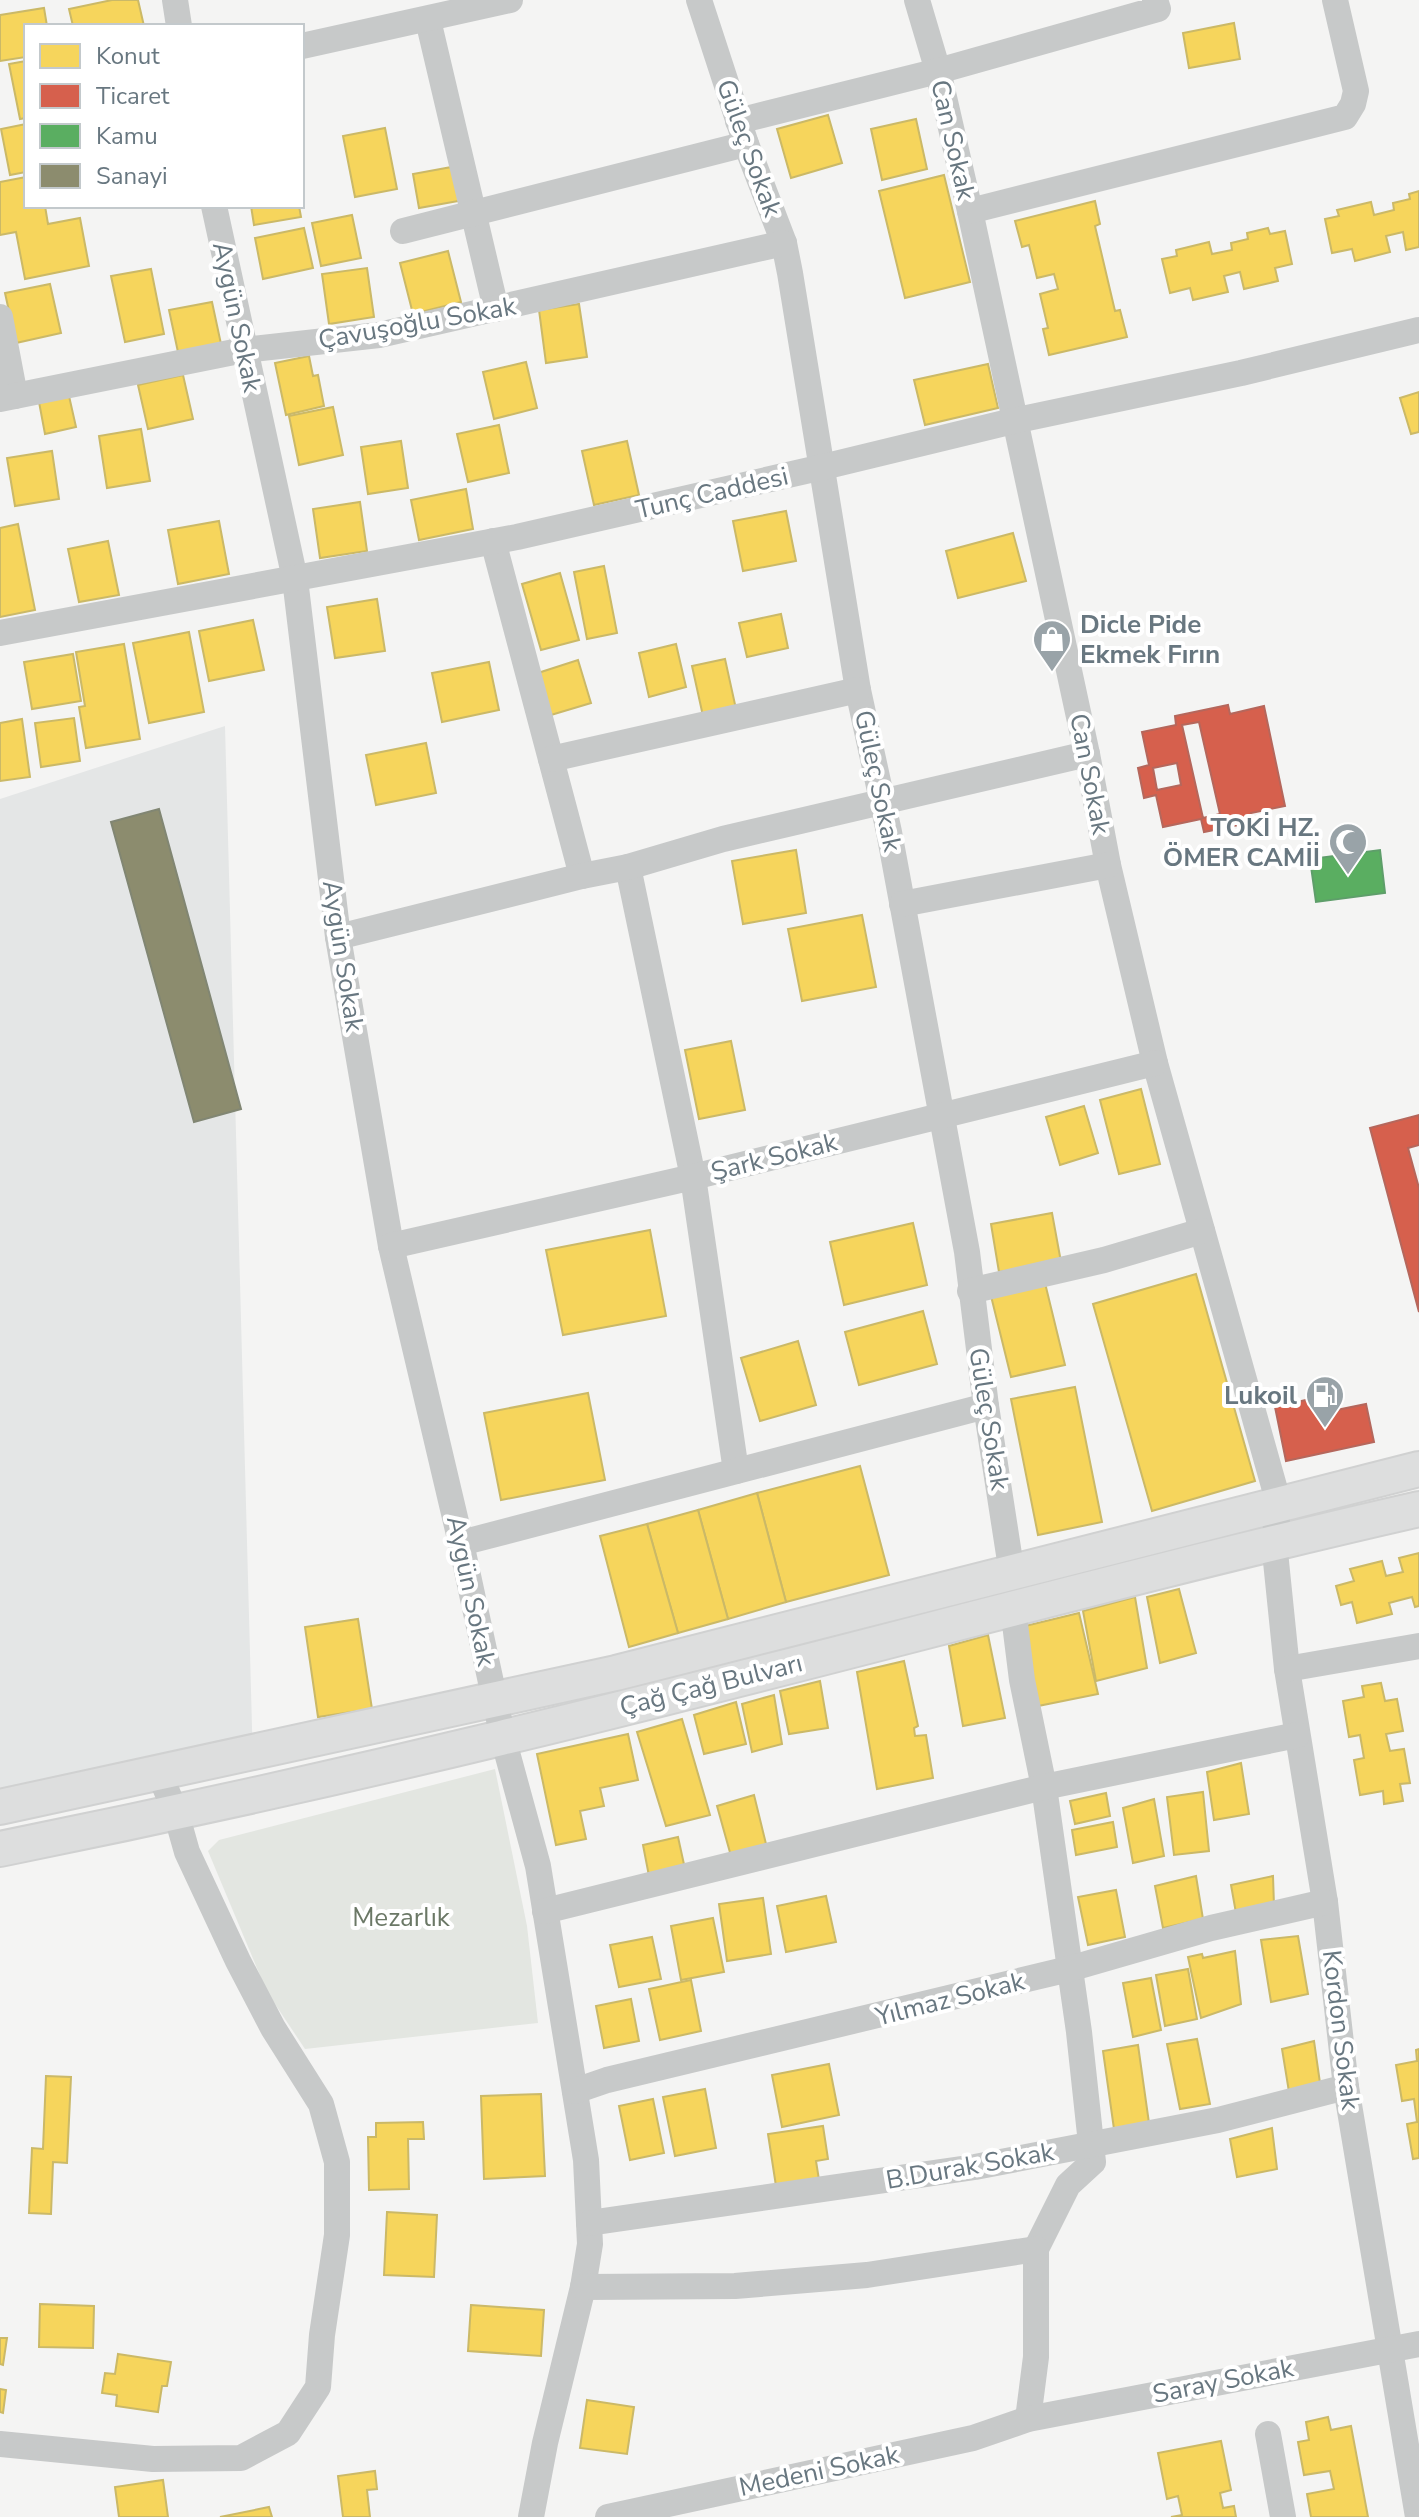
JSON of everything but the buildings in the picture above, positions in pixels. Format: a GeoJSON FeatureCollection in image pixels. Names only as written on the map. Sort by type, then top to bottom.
{"type":"FeatureCollection","features":[{"type":"Feature","properties":{"kind":"main road","name":"Çağ Çağ Bulvarı"},"geometry":{"type":"LineString","coordinates":[[0,1807],[494,1701],[1012,1574],[1419,1469]]}},
{"type":"Feature","properties":{"kind":"main road","name":"Çağ Çağ Bulvarı"},"geometry":{"type":"LineString","coordinates":[[0,1849],[176,1813],[503,1738],[1274,1542],[1419,1509]]}},
{"type":"Feature","properties":{"kind":"street"},"geometry":{"type":"LineString","coordinates":[[175,0],[179,24]]}},
{"type":"Feature","properties":{"kind":"street"},"geometry":{"type":"LineString","coordinates":[[304,46],[510,0]]}},
{"type":"Feature","properties":{"kind":"street","name":"Güleç Sokak"},"geometry":{"type":"LineString","coordinates":[[699,0],[742,132],[784,243],[858,690],[883,801],[967,1252],[986,1406],[1012,1574]]}},
{"type":"Feature","properties":{"kind":"street","name":"Can Sokak"},"geometry":{"type":"LineString","coordinates":[[917,0],[938,71],[970,211],[1108,865],[1155,1063],[1279,1504],[1274,1542]]}},
{"type":"Feature","properties":{"kind":"street"},"geometry":{"type":"LineString","coordinates":[[970,211],[1345,117],[1356,91],[1335,0]]}},
{"type":"Feature","properties":{"kind":"street"},"geometry":{"type":"LineString","coordinates":[[403,231],[472,215],[1156,5]]}},
{"type":"Feature","properties":{"kind":"street"},"geometry":{"type":"LineString","coordinates":[[428,20],[496,309]]}},
{"type":"Feature","properties":{"kind":"street","name":"Aygün Sokak"},"geometry":{"type":"LineString","coordinates":[[214,208],[295,579],[338,937],[391,1246],[461,1543],[494,1701],[538,1866],[586,2160],[590,2244],[531,2517]]}},
{"type":"Feature","properties":{"kind":"street","name":"Çavuşoğlu Sokak"},"geometry":{"type":"LineString","coordinates":[[7,397],[244,350],[379,335],[784,243]]}},
{"type":"Feature","properties":{"kind":"street"},"geometry":{"type":"LineString","coordinates":[[0,317],[7,397]]}},
{"type":"Feature","properties":{"kind":"street","name":"Tunç Caddesi"},"geometry":{"type":"LineString","coordinates":[[0,633],[493,541],[1419,330]]}},
{"type":"Feature","properties":{"kind":"street"},"geometry":{"type":"LineString","coordinates":[[493,541],[582,876]]}},
{"type":"Feature","properties":{"kind":"street"},"geometry":{"type":"LineString","coordinates":[[551,759],[858,690]]}},
{"type":"Feature","properties":{"kind":"street"},"geometry":{"type":"LineString","coordinates":[[338,937],[628,867],[723,839],[1087,754]]}},
{"type":"Feature","properties":{"kind":"street"},"geometry":{"type":"LineString","coordinates":[[902,904],[1108,865]]}},
{"type":"Feature","properties":{"kind":"street"},"geometry":{"type":"LineString","coordinates":[[628,867],[693,1177],[736,1471]]}},
{"type":"Feature","properties":{"kind":"street","name":"Şark Sokak"},"geometry":{"type":"LineString","coordinates":[[391,1246],[693,1177],[1155,1063]]}},
{"type":"Feature","properties":{"kind":"street"},"geometry":{"type":"LineString","coordinates":[[970,1291],[1104,1260],[1202,1231]]}},
{"type":"Feature","properties":{"kind":"street"},"geometry":{"type":"LineString","coordinates":[[461,1543],[986,1406]]}},
{"type":"Feature","properties":{"kind":"street","name":"Kordon Sokak"},"geometry":{"type":"LineString","coordinates":[[1274,1542],[1287,1669],[1325,1902],[1346,2087],[1418,2517]]}},
{"type":"Feature","properties":{"kind":"street"},"geometry":{"type":"LineString","coordinates":[[1013,1608],[1022,1680],[1044,1787],[1093,2162],[1068,2185],[1036,2249],[1036,2357],[1028,2419]]}},
{"type":"Feature","properties":{"kind":"street"},"geometry":{"type":"LineString","coordinates":[[1287,1669],[1419,1646]]}},
{"type":"Feature","properties":{"kind":"street"},"geometry":{"type":"LineString","coordinates":[[545,1911],[1044,1787],[1297,1735]]}},
{"type":"Feature","properties":{"kind":"street"},"geometry":{"type":"LineString","coordinates":[[0,2444],[153,2459],[241,2458],[288,2433],[318,2387],[322,2335],[337,2235],[337,2162],[321,2104],[273,2028],[238,1961],[187,1852],[176,1813],[159,1773]]}},
{"type":"Feature","properties":{"kind":"street","name":"Yılmaz Sokak"},"geometry":{"type":"LineString","coordinates":[[575,2091],[607,2080],[1069,1969],[1211,1928],[1325,1902]]}},
{"type":"Feature","properties":{"kind":"street","name":"B.Durak Sokak"},"geometry":{"type":"LineString","coordinates":[[589,2223],[975,2167],[1218,2120],[1346,2087]]}},
{"type":"Feature","properties":{"kind":"street"},"geometry":{"type":"LineString","coordinates":[[583,2287],[735,2286],[867,2275],[1036,2249]]}},
{"type":"Feature","properties":{"kind":"street","name":"Saray Sokak"},"geometry":{"type":"LineString","coordinates":[[1028,2419],[1419,2344]]}},
{"type":"Feature","properties":{"kind":"street","name":"Medeni Sokak"},"geometry":{"type":"LineString","coordinates":[[617,2516],[973,2438],[1028,2419]]}},
{"type":"Feature","properties":{"kind":"street"},"geometry":{"type":"LineString","coordinates":[[1268,2434],[1283,2517]]}},
{"type":"Feature","properties":{"kind":"shaded area"},"geometry":{"type":"Polygon","coordinates":[[[225,726],[253,1764],[0,1823],[0,799],[225,726]]]}},
{"type":"Feature","properties":{"kind":"green space","name":"Mezarlık"},"geometry":{"type":"Polygon","coordinates":[[[495,1769],[527,1926],[538,2023],[305,2049],[267,1992],[208,1851],[219,1840],[495,1769]]]}},
{"type":"Feature","properties":{"kind":"place","name":"Dicle Pide Ekmek Fırın"},"geometry":{"type":"Point","coordinates":[1052,673]}},
{"type":"Feature","properties":{"kind":"place","name":"TOKİ HZ. ÖMER CAMİİ"},"geometry":{"type":"Point","coordinates":[1348,876]}},
{"type":"Feature","properties":{"kind":"place","name":"Lukoil"},"geometry":{"type":"Point","coordinates":[1325,1429]}}]}
